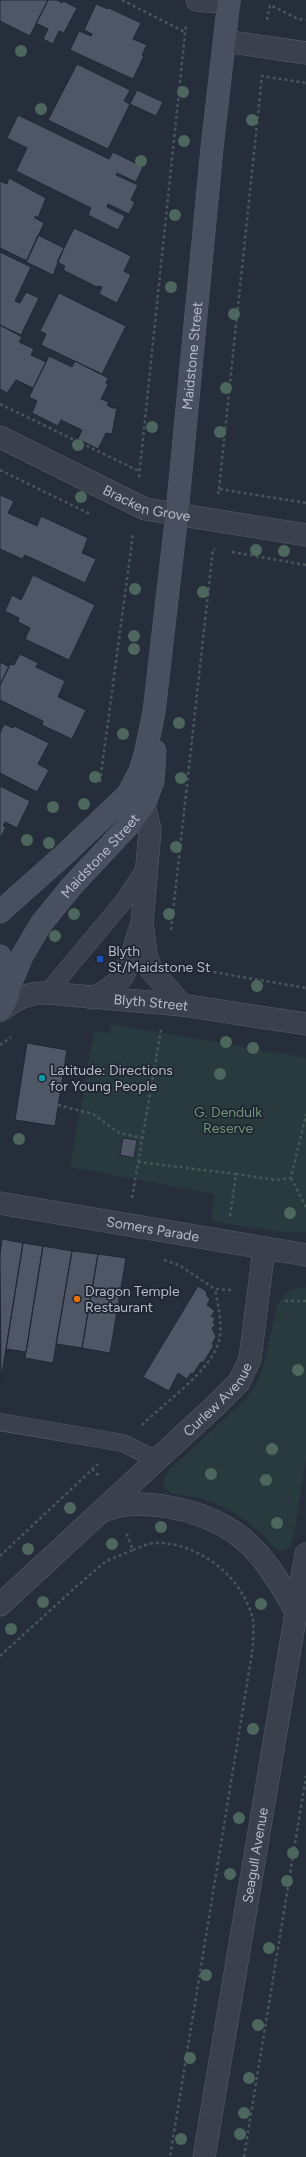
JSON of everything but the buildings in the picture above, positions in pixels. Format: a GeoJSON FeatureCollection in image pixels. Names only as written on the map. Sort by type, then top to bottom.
{"type":"FeatureCollection","features":[{"type":"Feature","properties":{"kind":"main road","name":"Maidstone Street"},"geometry":{"type":"LineString","coordinates":[[0,1010],[7,998],[27,946],[41,924],[71,887],[128,825],[144,805],[154,772],[154,712],[177,513],[203,236],[229,1]]}},
{"type":"Feature","properties":{"kind":"main road","name":"Maidstone Street"},"geometry":{"type":"LineString","coordinates":[[0,912],[65,854],[128,794],[140,771],[154,712]]}},
{"type":"Feature","properties":{"kind":"main road"},"geometry":{"type":"LineString","coordinates":[[0,956],[9,974],[10,987]]}},
{"type":"Feature","properties":{"kind":"street"},"geometry":{"type":"LineString","coordinates":[[197,0],[229,1]]}},
{"type":"Feature","properties":{"kind":"street"},"geometry":{"type":"LineString","coordinates":[[225,41],[306,53]]}},
{"type":"Feature","properties":{"kind":"street","name":"Bracken Grove"},"geometry":{"type":"LineString","coordinates":[[0,437],[145,509],[306,535]]}},
{"type":"Feature","properties":{"kind":"street"},"geometry":{"type":"LineString","coordinates":[[144,805],[150,825],[142,923],[146,954],[149,966],[160,982],[182,1005]]}},
{"type":"Feature","properties":{"kind":"street"},"geometry":{"type":"LineString","coordinates":[[92,998],[111,989],[124,974],[142,923]]}},
{"type":"Feature","properties":{"kind":"street","name":"Blyth Street"},"geometry":{"type":"LineString","coordinates":[[0,1010],[33,993],[47,993],[182,1005],[306,1024]]}},
{"type":"Feature","properties":{"kind":"street","name":"Somers Parade"},"geometry":{"type":"LineString","coordinates":[[0,1203],[306,1255]]}},
{"type":"Feature","properties":{"kind":"street","name":"Curlew Avenue"},"geometry":{"type":"LineString","coordinates":[[0,1605],[226,1396],[243,1374],[250,1359],[260,1295],[264,1249]]}},
{"type":"Feature","properties":{"kind":"street","name":"Curlew Avenue"},"geometry":{"type":"LineString","coordinates":[[101,1512],[122,1505],[147,1504],[192,1512],[213,1519],[233,1530],[256,1550],[279,1579],[296,1612]]}},
{"type":"Feature","properties":{"kind":"street","name":"Seagull Avenue"},"geometry":{"type":"LineString","coordinates":[[204,2157],[306,1554]]}},
{"type":"Feature","properties":{"kind":"lane"},"geometry":{"type":"LineString","coordinates":[[47,993],[123,902],[147,866]]}},
{"type":"Feature","properties":{"kind":"lane"},"geometry":{"type":"LineString","coordinates":[[0,1422],[123,1443],[157,1460]]}},
{"type":"Feature","properties":{"kind":"path"},"geometry":{"type":"LineString","coordinates":[[122,0],[185,32]]}},
{"type":"Feature","properties":{"kind":"path"},"geometry":{"type":"LineString","coordinates":[[270,5],[271,0]]}},
{"type":"Feature","properties":{"kind":"path"},"geometry":{"type":"LineString","coordinates":[[100,784],[111,711],[133,534],[186,19]]}},
{"type":"Feature","properties":{"kind":"path"},"geometry":{"type":"LineString","coordinates":[[219,489],[262,76],[306,83]]}},
{"type":"Feature","properties":{"kind":"path"},"geometry":{"type":"LineString","coordinates":[[0,404],[139,472]]}},
{"type":"Feature","properties":{"kind":"path"},"geometry":{"type":"LineString","coordinates":[[0,470],[91,514]]}},
{"type":"Feature","properties":{"kind":"path"},"geometry":{"type":"LineString","coordinates":[[126,531],[133,534]]}},
{"type":"Feature","properties":{"kind":"path"},"geometry":{"type":"LineString","coordinates":[[171,933],[213,549],[221,550]]}},
{"type":"Feature","properties":{"kind":"path"},"geometry":{"type":"LineString","coordinates":[[229,552],[306,565]]}},
{"type":"Feature","properties":{"kind":"path"},"geometry":{"type":"LineString","coordinates":[[183,967],[306,988]]}},
{"type":"Feature","properties":{"kind":"path"},"geometry":{"type":"LineString","coordinates":[[128,1225],[161,1027]]}},
{"type":"Feature","properties":{"kind":"path"},"geometry":{"type":"LineString","coordinates":[[58,1105],[93,1114],[119,1134],[142,1138]]}},
{"type":"Feature","properties":{"kind":"path"},"geometry":{"type":"LineString","coordinates":[[306,1114],[291,1178],[306,1207]]}},
{"type":"Feature","properties":{"kind":"path"},"geometry":{"type":"LineString","coordinates":[[138,1162],[276,1180],[291,1178]]}},
{"type":"Feature","properties":{"kind":"path"},"geometry":{"type":"LineString","coordinates":[[226,1242],[236,1174]]}},
{"type":"Feature","properties":{"kind":"path"},"geometry":{"type":"LineString","coordinates":[[159,1258],[179,1265],[215,1289],[225,1288],[282,1301],[306,1301]]}},
{"type":"Feature","properties":{"kind":"path"},"geometry":{"type":"LineString","coordinates":[[0,1556],[209,1362],[219,1340],[219,1317],[215,1289]]}},
{"type":"Feature","properties":{"kind":"path"},"geometry":{"type":"LineString","coordinates":[[133,1550],[154,1543],[170,1544],[189,1548],[227,1574],[240,1592],[253,1620],[253,1648],[170,2157]]}},
{"type":"Feature","properties":{"kind":"path"},"geometry":{"type":"LineString","coordinates":[[244,2157],[306,1776]]}},
{"type":"Feature","properties":{"kind":"green space","name":"G. Dendulk Reserve"},"geometry":{"type":"Polygon","coordinates":[[[111,1024],[306,1058],[306,1232],[282,1232],[211,1221],[215,1194],[70,1167],[94,1031],[110,1033],[111,1024]]]}},
{"type":"Feature","properties":{"kind":"green space"},"geometry":{"type":"Polygon","coordinates":[[[306,1287],[306,1460],[293,1540],[289,1548],[280,1551],[275,1549],[251,1524],[231,1511],[199,1498],[171,1493],[166,1489],[163,1480],[168,1471],[246,1399],[256,1384],[263,1368],[277,1306],[286,1292],[293,1289],[306,1287]]]}},
{"type":"Feature","properties":{"kind":"place","name":"Blyth St/Maidstone St"},"geometry":{"type":"Point","coordinates":[100,959]}},
{"type":"Feature","properties":{"kind":"place","name":"Latitude: Directions for Young People"},"geometry":{"type":"Point","coordinates":[42,1078]}},
{"type":"Feature","properties":{"kind":"place","name":"Dragon Temple Restaurant"},"geometry":{"type":"Point","coordinates":[77,1299]}}]}
